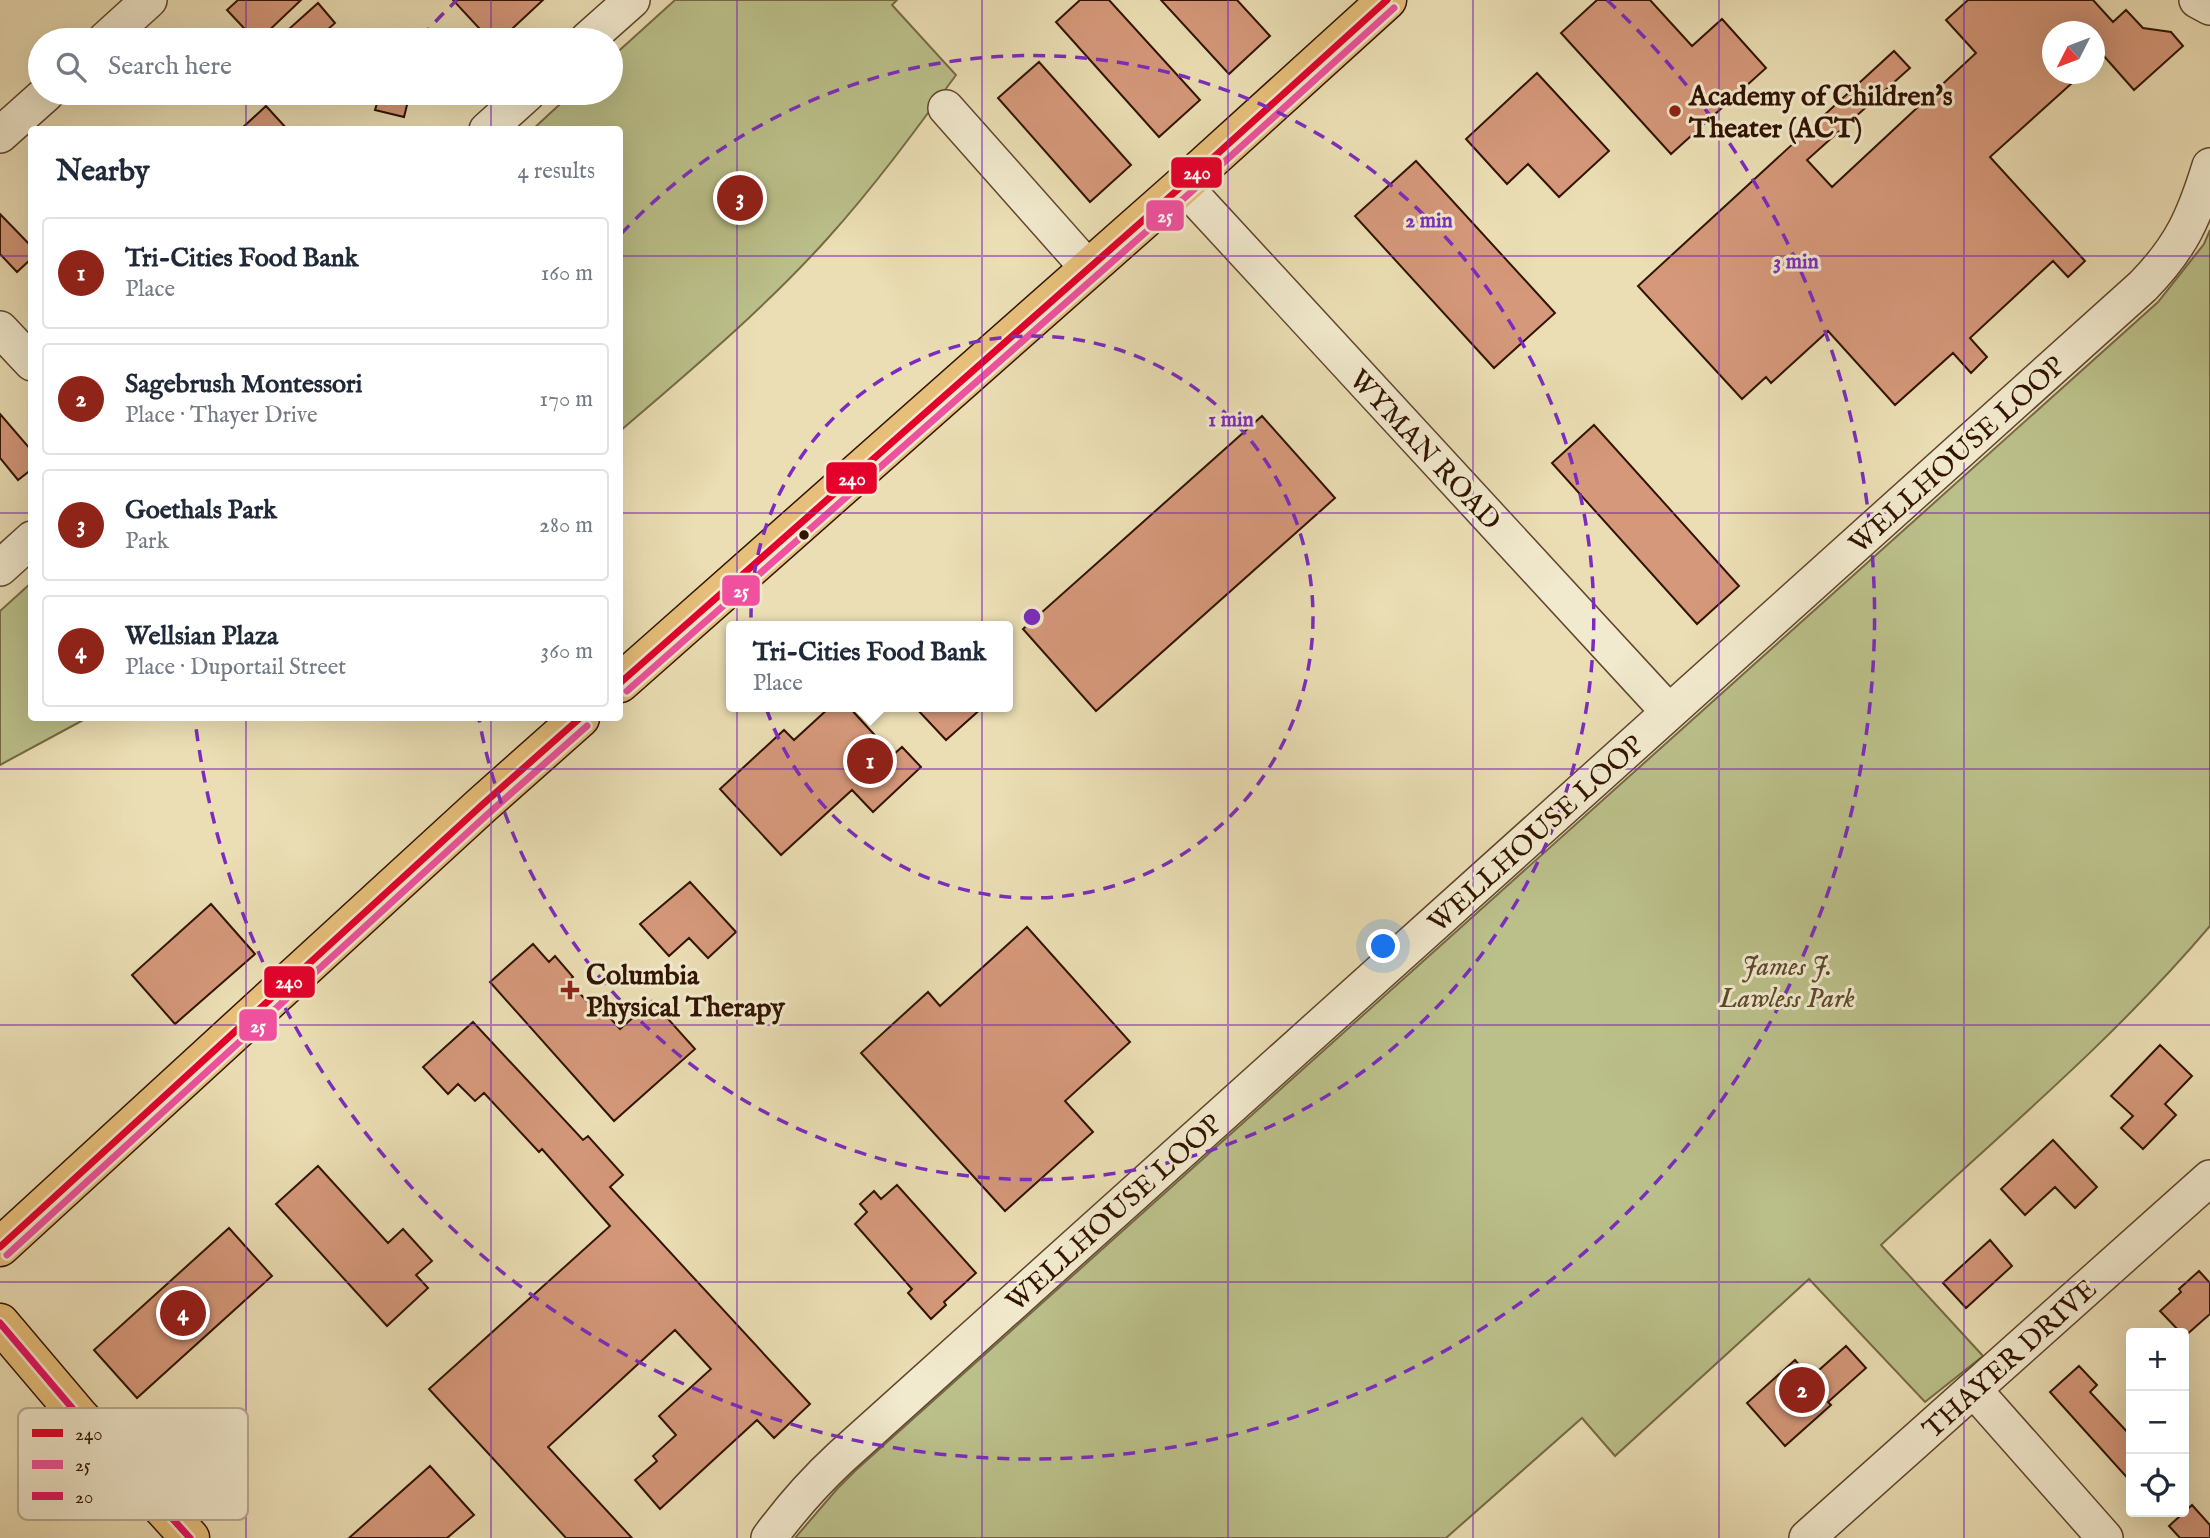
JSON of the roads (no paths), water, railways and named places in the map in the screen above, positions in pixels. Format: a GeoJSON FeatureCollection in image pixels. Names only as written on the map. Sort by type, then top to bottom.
{"type":"FeatureCollection","features":[{"type":"Feature","properties":{"kind":"main road"},"geometry":{"type":"LineString","coordinates":[[623,680],[1183,185],[1387,0]]}},
{"type":"Feature","properties":{"kind":"main road"},"geometry":{"type":"LineString","coordinates":[[0,1247],[482,804],[577,721]]}},
{"type":"Feature","properties":{"kind":"main road"},"geometry":{"type":"LineString","coordinates":[[0,1323],[72,1408]]}},
{"type":"Feature","properties":{"kind":"main road"},"geometry":{"type":"LineString","coordinates":[[174,1520],[190,1538]]}},
{"type":"Feature","properties":{"kind":"street"},"geometry":{"type":"LineString","coordinates":[[118,28],[149,0]]}},
{"type":"Feature","properties":{"kind":"street"},"geometry":{"type":"LineString","coordinates":[[600,28],[632,0]]}},
{"type":"Feature","properties":{"kind":"street"},"geometry":{"type":"LineString","coordinates":[[2197,0],[2210,6]]}},
{"type":"Feature","properties":{"kind":"street"},"geometry":{"type":"LineString","coordinates":[[0,135],[34,105]]}},
{"type":"Feature","properties":{"kind":"street"},"geometry":{"type":"LineString","coordinates":[[491,126],[515,105]]}},
{"type":"Feature","properties":{"kind":"street"},"geometry":{"type":"LineString","coordinates":[[946,108],[1088,268]]}},
{"type":"Feature","properties":{"kind":"street","name":"WELLHOUSE LOOP"},"geometry":{"type":"LineString","coordinates":[[769,1538],[796,1503],[841,1457],[2143,286],[2175,250],[2186,231],[2198,205],[2210,166]]}},
{"type":"Feature","properties":{"kind":"street","name":"WYMAN ROAD"},"geometry":{"type":"LineString","coordinates":[[1183,185],[1669,712]]}},
{"type":"Feature","properties":{"kind":"street"},"geometry":{"type":"LineString","coordinates":[[0,329],[28,359]]}},
{"type":"Feature","properties":{"kind":"street"},"geometry":{"type":"LineString","coordinates":[[0,568],[28,543]]}},
{"type":"Feature","properties":{"kind":"street","name":"THAYER DRIVE"},"geometry":{"type":"LineString","coordinates":[[1807,1538],[2210,1178]]}},
{"type":"Feature","properties":{"kind":"street"},"geometry":{"type":"LineString","coordinates":[[1974,1390],[2105,1538]]}},
{"type":"Feature","properties":{"kind":"place","name":"Academy of Children's Theater (ACT)"},"geometry":{"type":"Point","coordinates":[1675,111]}},
{"type":"Feature","properties":{"kind":"place","name":"Goethals Park"},"geometry":{"type":"Point","coordinates":[740,198]}},
{"type":"Feature","properties":{"kind":"place","name":"Tri-Cities Food Bank"},"geometry":{"type":"Point","coordinates":[870,761]}},
{"type":"Feature","properties":{"kind":"place","name":"Columbia Physical Therapy"},"geometry":{"type":"Point","coordinates":[570,990]}},
{"type":"Feature","properties":{"kind":"place","name":"Wellsian Plaza"},"geometry":{"type":"Point","coordinates":[183,1313]}},
{"type":"Feature","properties":{"kind":"place","name":"Sagebrush Montessori"},"geometry":{"type":"Point","coordinates":[1802,1390]}},
{"type":"Feature","properties":{"kind":"park label","name":"James J. Lawless Park"},"geometry":{"type":"Point","coordinates":[1787,981]}}]}
